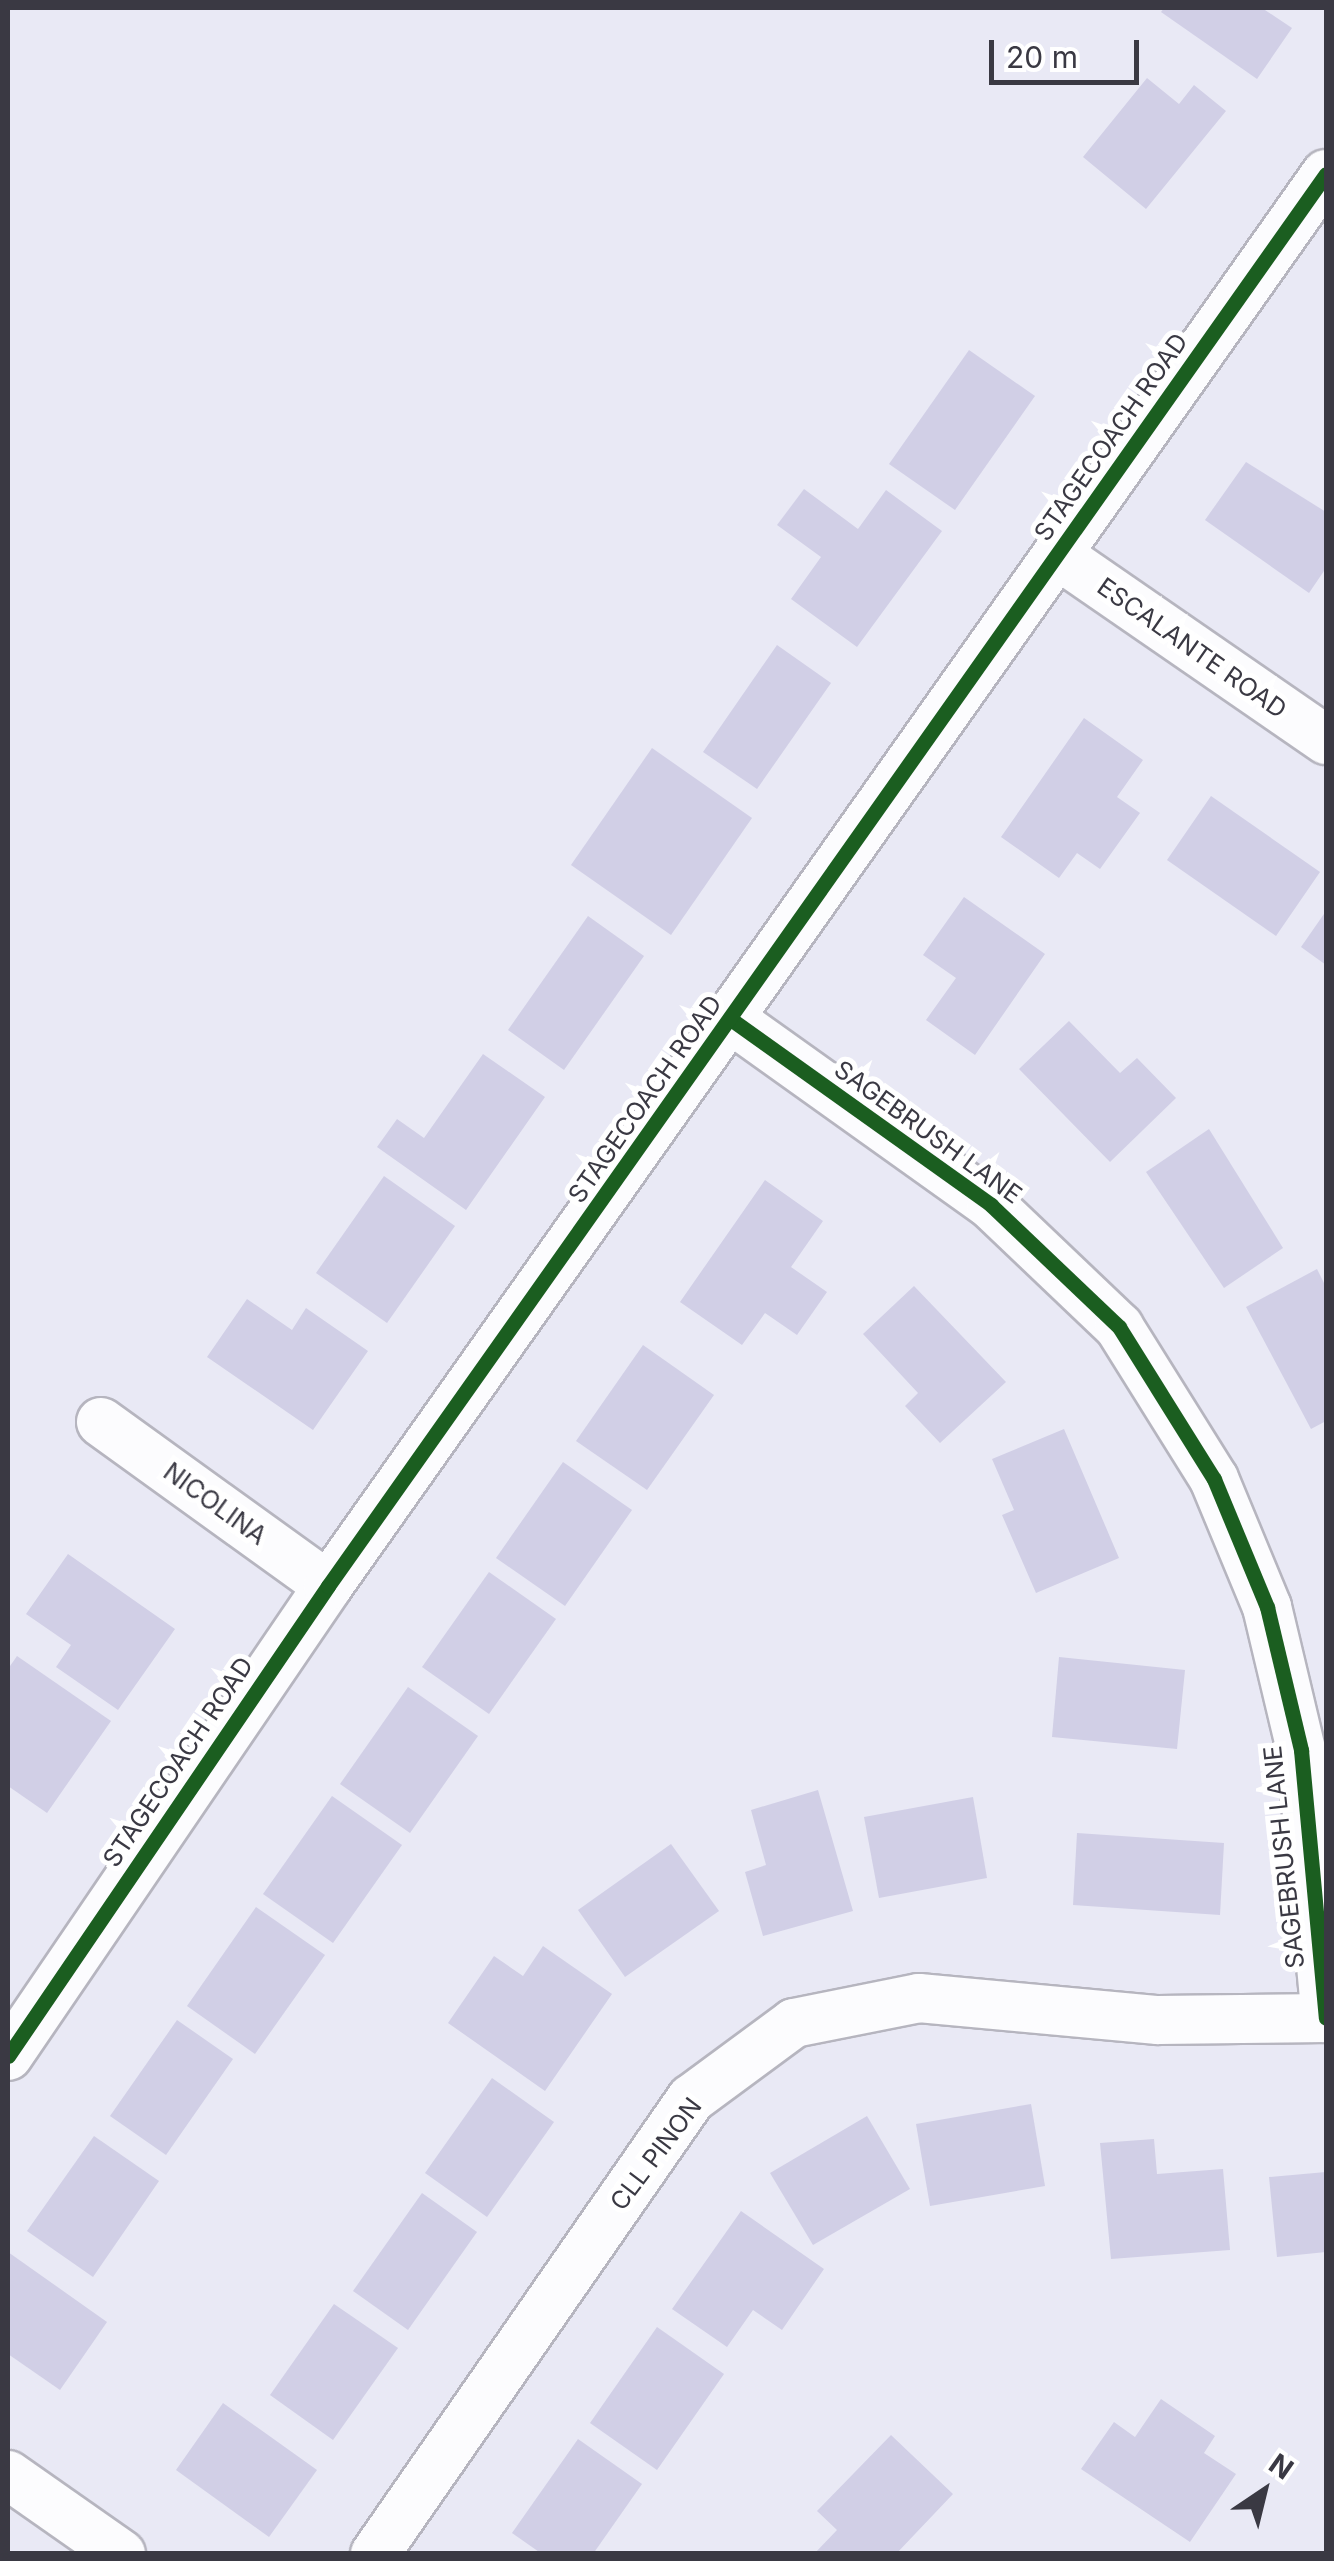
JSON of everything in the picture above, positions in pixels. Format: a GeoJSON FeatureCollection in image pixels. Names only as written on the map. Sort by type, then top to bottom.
{"type":"FeatureCollection","features":[{"type":"Feature","properties":{"kind":"street","name":"STAGECOACH ROAD"},"geometry":{"type":"LineString","coordinates":[[8,2056],[328,1586],[732,1020],[1326,174]]}},
{"type":"Feature","properties":{"kind":"street","name":"ESCALANTE ROAD"},"geometry":{"type":"LineString","coordinates":[[1058,555],[1326,740]]}},
{"type":"Feature","properties":{"kind":"street","name":"SAGEBRUSH LANE"},"geometry":{"type":"LineString","coordinates":[[732,1020],[1020,1232],[1119,1326],[1214,1479],[1267,1607],[1300,1750],[1326,2018]]}},
{"type":"Feature","properties":{"kind":"street","name":"NICOLINA"},"geometry":{"type":"LineString","coordinates":[[101,1422],[328,1586]]}},
{"type":"Feature","properties":{"kind":"street","name":"CLL PINON"},"geometry":{"type":"LineString","coordinates":[[375,2554],[691,2099],[794,2024],[919,1998],[1158,2020],[1326,2018]]}},
{"type":"Feature","properties":{"kind":"street"},"geometry":{"type":"LineString","coordinates":[[8,2474],[120,2554]]}},
{"type":"Feature","properties":{"kind":"building"},"geometry":{"type":"Polygon","coordinates":[[[1164,8],[1262,8],[1292,28],[1257,79],[1161,12],[1164,8]]]}},
{"type":"Feature","properties":{"kind":"building"},"geometry":{"type":"Polygon","coordinates":[[[1147,78],[1179,104],[1194,85],[1226,111],[1146,209],[1083,157],[1147,78]]]}},
{"type":"Feature","properties":{"kind":"building"},"geometry":{"type":"Polygon","coordinates":[[[969,350],[1035,396],[955,510],[889,464],[969,350]]]}},
{"type":"Feature","properties":{"kind":"building"},"geometry":{"type":"Polygon","coordinates":[[[1246,462],[1326,512],[1326,568],[1309,593],[1205,520],[1246,462]]]}},
{"type":"Feature","properties":{"kind":"building"},"geometry":{"type":"Polygon","coordinates":[[[804,489],[858,529],[886,490],[942,531],[857,647],[791,599],[821,557],[777,525],[804,489]]]}},
{"type":"Feature","properties":{"kind":"building"},"geometry":{"type":"Polygon","coordinates":[[[777,645],[831,683],[757,789],[703,752],[777,645]]]}},
{"type":"Feature","properties":{"kind":"building"},"geometry":{"type":"Polygon","coordinates":[[[1084,718],[1143,760],[1117,797],[1140,813],[1100,869],[1077,853],[1059,878],[1001,837],[1084,718]]]}},
{"type":"Feature","properties":{"kind":"building"},"geometry":{"type":"Polygon","coordinates":[[[652,748],[752,818],[671,935],[571,865],[652,748]]]}},
{"type":"Feature","properties":{"kind":"building"},"geometry":{"type":"Polygon","coordinates":[[[1211,796],[1320,872],[1276,936],[1167,860],[1211,796]]]}},
{"type":"Feature","properties":{"kind":"building"},"geometry":{"type":"Polygon","coordinates":[[[964,897],[1045,954],[975,1055],[926,1020],[956,978],[923,955],[964,897]]]}},
{"type":"Feature","properties":{"kind":"building"},"geometry":{"type":"Polygon","coordinates":[[[1326,911],[1326,965],[1301,947],[1326,911]]]}},
{"type":"Feature","properties":{"kind":"building"},"geometry":{"type":"Polygon","coordinates":[[[588,916],[644,956],[564,1070],[508,1030],[588,916]]]}},
{"type":"Feature","properties":{"kind":"building"},"geometry":{"type":"Polygon","coordinates":[[[1069,1021],[1120,1073],[1137,1058],[1176,1098],[1110,1162],[1019,1069],[1069,1021]]]}},
{"type":"Feature","properties":{"kind":"building"},"geometry":{"type":"Polygon","coordinates":[[[483,1054],[545,1097],[466,1210],[377,1147],[397,1119],[424,1138],[483,1054]]]}},
{"type":"Feature","properties":{"kind":"building"},"geometry":{"type":"Polygon","coordinates":[[[1209,1129],[1283,1248],[1224,1288],[1146,1172],[1209,1129]]]}},
{"type":"Feature","properties":{"kind":"building"},"geometry":{"type":"Polygon","coordinates":[[[384,1176],[455,1226],[387,1323],[316,1273],[384,1176]]]}},
{"type":"Feature","properties":{"kind":"building"},"geometry":{"type":"Polygon","coordinates":[[[765,1180],[823,1221],[791,1267],[827,1292],[797,1335],[765,1313],[742,1345],[680,1302],[765,1180]]]}},
{"type":"Feature","properties":{"kind":"building"},"geometry":{"type":"Polygon","coordinates":[[[1317,1269],[1326,1287],[1326,1421],[1311,1429],[1246,1307],[1317,1269]]]}},
{"type":"Feature","properties":{"kind":"building"},"geometry":{"type":"Polygon","coordinates":[[[914,1286],[1006,1382],[940,1443],[905,1406],[918,1393],[863,1334],[914,1286]]]}},
{"type":"Feature","properties":{"kind":"building"},"geometry":{"type":"Polygon","coordinates":[[[247,1299],[292,1330],[306,1308],[368,1351],[313,1430],[207,1357],[247,1299]]]}},
{"type":"Feature","properties":{"kind":"building"},"geometry":{"type":"Polygon","coordinates":[[[643,1345],[714,1395],[647,1490],[576,1441],[643,1345]]]}},
{"type":"Feature","properties":{"kind":"building"},"geometry":{"type":"Polygon","coordinates":[[[1064,1429],[1119,1558],[1036,1593],[1002,1515],[1014,1510],[992,1459],[1064,1429]]]}},
{"type":"Feature","properties":{"kind":"building"},"geometry":{"type":"Polygon","coordinates":[[[563,1462],[632,1510],[565,1606],[496,1558],[563,1462]]]}},
{"type":"Feature","properties":{"kind":"building"},"geometry":{"type":"Polygon","coordinates":[[[68,1554],[175,1629],[118,1710],[56,1667],[71,1645],[26,1614],[68,1554]]]}},
{"type":"Feature","properties":{"kind":"building"},"geometry":{"type":"Polygon","coordinates":[[[489,1572],[556,1619],[489,1714],[422,1667],[489,1572]]]}},
{"type":"Feature","properties":{"kind":"building"},"geometry":{"type":"Polygon","coordinates":[[[17,1656],[111,1721],[47,1813],[8,1786],[8,1669],[17,1656]]]}},
{"type":"Feature","properties":{"kind":"building"},"geometry":{"type":"Polygon","coordinates":[[[1059,1657],[1185,1670],[1177,1749],[1052,1737],[1059,1657]]]}},
{"type":"Feature","properties":{"kind":"building"},"geometry":{"type":"Polygon","coordinates":[[[408,1687],[478,1736],[410,1833],[340,1784],[408,1687]]]}},
{"type":"Feature","properties":{"kind":"building"},"geometry":{"type":"Polygon","coordinates":[[[818,1790],[853,1911],[763,1936],[745,1872],[766,1865],[751,1810],[818,1790]]]}},
{"type":"Feature","properties":{"kind":"building"},"geometry":{"type":"Polygon","coordinates":[[[332,1796],[402,1845],[333,1943],[263,1894],[332,1796]]]}},
{"type":"Feature","properties":{"kind":"building"},"geometry":{"type":"Polygon","coordinates":[[[973,1797],[987,1878],[879,1898],[864,1817],[973,1797]]]}},
{"type":"Feature","properties":{"kind":"building"},"geometry":{"type":"Polygon","coordinates":[[[1077,1833],[1224,1843],[1220,1915],[1073,1905],[1077,1833]]]}},
{"type":"Feature","properties":{"kind":"building"},"geometry":{"type":"Polygon","coordinates":[[[671,1844],[719,1911],[625,1977],[578,1910],[671,1844]]]}},
{"type":"Feature","properties":{"kind":"building"},"geometry":{"type":"Polygon","coordinates":[[[256,1907],[325,1955],[255,2054],[187,2006],[256,1907]]]}},
{"type":"Feature","properties":{"kind":"building"},"geometry":{"type":"Polygon","coordinates":[[[543,1946],[612,1994],[545,2091],[448,2023],[494,1956],[523,1976],[543,1946]]]}},
{"type":"Feature","properties":{"kind":"building"},"geometry":{"type":"Polygon","coordinates":[[[177,2020],[233,2059],[166,2155],[110,2116],[177,2020]]]}},
{"type":"Feature","properties":{"kind":"building"},"geometry":{"type":"Polygon","coordinates":[[[492,2078],[554,2122],[487,2217],[425,2173],[492,2078]]]}},
{"type":"Feature","properties":{"kind":"building"},"geometry":{"type":"Polygon","coordinates":[[[1031,2104],[1045,2186],[930,2206],[916,2124],[1031,2104]]]}},
{"type":"Feature","properties":{"kind":"building"},"geometry":{"type":"Polygon","coordinates":[[[867,2116],[910,2189],[813,2245],[770,2173],[867,2116]]]}},
{"type":"Feature","properties":{"kind":"building"},"geometry":{"type":"Polygon","coordinates":[[[94,2136],[159,2181],[93,2277],[27,2231],[94,2136]]]}},
{"type":"Feature","properties":{"kind":"building"},"geometry":{"type":"Polygon","coordinates":[[[1154,2139],[1157,2174],[1223,2169],[1230,2250],[1111,2259],[1100,2143],[1154,2139]]]}},
{"type":"Feature","properties":{"kind":"building"},"geometry":{"type":"Polygon","coordinates":[[[1326,2172],[1326,2252],[1277,2257],[1269,2177],[1326,2172]]]}},
{"type":"Feature","properties":{"kind":"building"},"geometry":{"type":"Polygon","coordinates":[[[422,2193],[477,2232],[408,2330],[353,2291],[422,2193]]]}},
{"type":"Feature","properties":{"kind":"building"},"geometry":{"type":"Polygon","coordinates":[[[741,2211],[824,2269],[782,2330],[753,2310],[727,2347],[672,2309],[741,2211]]]}},
{"type":"Feature","properties":{"kind":"building"},"geometry":{"type":"Polygon","coordinates":[[[8,2252],[107,2322],[60,2390],[8,2354],[8,2252]]]}},
{"type":"Feature","properties":{"kind":"building"},"geometry":{"type":"Polygon","coordinates":[[[334,2304],[398,2348],[333,2440],[270,2395],[334,2304]]]}},
{"type":"Feature","properties":{"kind":"building"},"geometry":{"type":"Polygon","coordinates":[[[657,2327],[724,2374],[657,2470],[590,2423],[657,2327]]]}},
{"type":"Feature","properties":{"kind":"building"},"geometry":{"type":"Polygon","coordinates":[[[1161,2399],[1215,2436],[1204,2453],[1236,2474],[1190,2542],[1081,2469],[1114,2422],[1135,2437],[1161,2399]]]}},
{"type":"Feature","properties":{"kind":"building"},"geometry":{"type":"Polygon","coordinates":[[[223,2403],[317,2470],[269,2537],[176,2470],[223,2403]]]}},
{"type":"Feature","properties":{"kind":"building"},"geometry":{"type":"Polygon","coordinates":[[[891,2435],[953,2494],[896,2554],[814,2554],[837,2530],[817,2511],[891,2435]]]}},
{"type":"Feature","properties":{"kind":"building"},"geometry":{"type":"Polygon","coordinates":[[[578,2439],[642,2484],[593,2554],[542,2554],[512,2533],[578,2439]]]}},
{"type":"Feature","properties":{"kind":"cycle path"},"geometry":{"type":"LineString","coordinates":[[8,2056],[328,1586],[1326,174]]}},
{"type":"Feature","properties":{"kind":"cycle path"},"geometry":{"type":"LineString","coordinates":[[732,1020],[991,1205],[1119,1327],[1214,1479],[1267,1607],[1301,1750],[1326,2018]]}}]}
